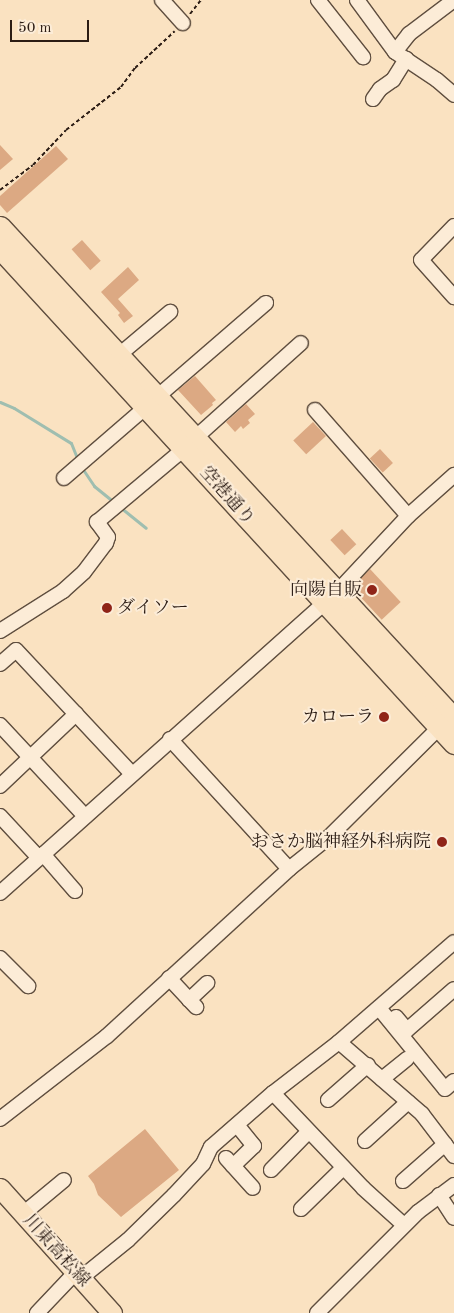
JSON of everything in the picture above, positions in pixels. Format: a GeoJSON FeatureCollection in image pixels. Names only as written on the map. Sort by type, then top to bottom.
{"type":"FeatureCollection","features":[{"type":"Feature","properties":{"kind":"highway","name":"空港通り"},"geometry":{"type":"LineString","coordinates":[[0,226],[119,356],[151,402]]}},
{"type":"Feature","properties":{"kind":"highway","name":"空港通り"},"geometry":{"type":"LineString","coordinates":[[0,248],[151,402],[451,724]]}},
{"type":"Feature","properties":{"kind":"main road","name":"川東高松線"},"geometry":{"type":"LineString","coordinates":[[0,1188],[112,1313]]}},
{"type":"Feature","properties":{"kind":"street"},"geometry":{"type":"LineString","coordinates":[[162,0],[183,23]]}},
{"type":"Feature","properties":{"kind":"street"},"geometry":{"type":"LineString","coordinates":[[318,0],[363,57]]}},
{"type":"Feature","properties":{"kind":"street"},"geometry":{"type":"LineString","coordinates":[[357,0],[401,55],[437,80],[454,95]]}},
{"type":"Feature","properties":{"kind":"street"},"geometry":{"type":"LineString","coordinates":[[373,98],[380,89],[393,80],[409,34],[454,0]]}},
{"type":"Feature","properties":{"kind":"street"},"geometry":{"type":"LineString","coordinates":[[454,226],[421,260],[454,298]]}},
{"type":"Feature","properties":{"kind":"street"},"geometry":{"type":"LineString","coordinates":[[64,478],[266,303]]}},
{"type":"Feature","properties":{"kind":"street"},"geometry":{"type":"LineString","coordinates":[[119,356],[170,312]]}},
{"type":"Feature","properties":{"kind":"street"},"geometry":{"type":"LineString","coordinates":[[0,631],[63,591],[84,572],[106,544],[108,536],[97,522],[190,444],[301,343]]}},
{"type":"Feature","properties":{"kind":"street"},"geometry":{"type":"LineString","coordinates":[[315,410],[408,516]]}},
{"type":"Feature","properties":{"kind":"street"},"geometry":{"type":"LineString","coordinates":[[0,893],[331,597],[408,516],[454,475]]}},
{"type":"Feature","properties":{"kind":"street"},"geometry":{"type":"LineString","coordinates":[[0,664],[16,650],[132,774]]}},
{"type":"Feature","properties":{"kind":"street"},"geometry":{"type":"LineString","coordinates":[[0,786],[76,714]]}},
{"type":"Feature","properties":{"kind":"street"},"geometry":{"type":"LineString","coordinates":[[0,1119],[107,1036],[289,869],[329,837],[451,724]]}},
{"type":"Feature","properties":{"kind":"street"},"geometry":{"type":"LineString","coordinates":[[0,725],[85,816]]}},
{"type":"Feature","properties":{"kind":"street"},"geometry":{"type":"LineString","coordinates":[[170,739],[289,869]]}},
{"type":"Feature","properties":{"kind":"street"},"geometry":{"type":"LineString","coordinates":[[0,816],[75,892]]}},
{"type":"Feature","properties":{"kind":"street"},"geometry":{"type":"LineString","coordinates":[[37,1313],[47,1306],[78,1276],[128,1240],[204,1164],[212,1148],[273,1092],[339,1042],[454,942]]}},
{"type":"Feature","properties":{"kind":"street"},"geometry":{"type":"LineString","coordinates":[[0,958],[28,986]]}},
{"type":"Feature","properties":{"kind":"street"},"geometry":{"type":"LineString","coordinates":[[169,978],[193,1003],[207,983]]}},
{"type":"Feature","properties":{"kind":"street"},"geometry":{"type":"LineString","coordinates":[[382,1005],[407,1030],[454,989]]}},
{"type":"Feature","properties":{"kind":"street"},"geometry":{"type":"LineString","coordinates":[[382,1005],[445,1089],[454,1081]]}},
{"type":"Feature","properties":{"kind":"street"},"geometry":{"type":"LineString","coordinates":[[339,1042],[368,1065],[422,1114],[454,1156]]}},
{"type":"Feature","properties":{"kind":"street"},"geometry":{"type":"LineString","coordinates":[[382,1079],[407,1059]]}},
{"type":"Feature","properties":{"kind":"street"},"geometry":{"type":"LineString","coordinates":[[328,1100],[368,1065]]}},
{"type":"Feature","properties":{"kind":"street"},"geometry":{"type":"LineString","coordinates":[[273,1092],[343,1168],[404,1225]]}},
{"type":"Feature","properties":{"kind":"street"},"geometry":{"type":"LineString","coordinates":[[365,1141],[408,1102]]}},
{"type":"Feature","properties":{"kind":"street"},"geometry":{"type":"LineString","coordinates":[[236,1125],[254,1146],[230,1162],[258,1183],[309,1131]]}},
{"type":"Feature","properties":{"kind":"street"},"geometry":{"type":"LineString","coordinates":[[403,1181],[445,1144]]}},
{"type":"Feature","properties":{"kind":"street"},"geometry":{"type":"LineString","coordinates":[[301,1209],[343,1168]]}},
{"type":"Feature","properties":{"kind":"street"},"geometry":{"type":"LineString","coordinates":[[23,1214],[64,1180]]}},
{"type":"Feature","properties":{"kind":"street"},"geometry":{"type":"LineString","coordinates":[[317,1313],[404,1225],[454,1185]]}},
{"type":"Feature","properties":{"kind":"street"},"geometry":{"type":"LineString","coordinates":[[439,1196],[454,1218]]}},
{"type":"Feature","properties":{"kind":"path"},"geometry":{"type":"LineString","coordinates":[[0,190],[33,165],[66,130],[121,87],[135,68],[183,23],[201,0]]}},
{"type":"Feature","properties":{"kind":"building"},"geometry":{"type":"Polygon","coordinates":[[[0,145],[13,159],[0,170],[0,145]]]}},
{"type":"Feature","properties":{"kind":"building"},"geometry":{"type":"Polygon","coordinates":[[[56,146],[68,159],[7,213],[0,205],[0,196],[56,146]]]}},
{"type":"Feature","properties":{"kind":"building"},"geometry":{"type":"Polygon","coordinates":[[[82,240],[101,261],[90,270],[72,249],[82,240]]]}},
{"type":"Feature","properties":{"kind":"building"},"geometry":{"type":"Polygon","coordinates":[[[128,267],[139,280],[118,299],[133,316],[124,323],[118,315],[120,313],[101,292],[128,267]]]}},
{"type":"Feature","properties":{"kind":"building"},"geometry":{"type":"Polygon","coordinates":[[[195,376],[216,400],[201,415],[178,390],[195,376]]]}},
{"type":"Feature","properties":{"kind":"building"},"geometry":{"type":"Polygon","coordinates":[[[246,404],[255,414],[248,420],[250,423],[243,429],[241,426],[235,432],[226,422],[246,404]]]}},
{"type":"Feature","properties":{"kind":"building"},"geometry":{"type":"Polygon","coordinates":[[[313,422],[326,436],[306,454],[293,440],[313,422]]]}},
{"type":"Feature","properties":{"kind":"building"},"geometry":{"type":"Polygon","coordinates":[[[380,449],[393,463],[383,472],[370,459],[380,449]]]}},
{"type":"Feature","properties":{"kind":"building"},"geometry":{"type":"Polygon","coordinates":[[[342,529],[356,544],[345,555],[330,540],[342,529]]]}},
{"type":"Feature","properties":{"kind":"building"},"geometry":{"type":"Polygon","coordinates":[[[370,569],[401,602],[382,620],[351,587],[370,569]]]}},
{"type":"Feature","properties":{"kind":"building"},"geometry":{"type":"Polygon","coordinates":[[[145,1129],[179,1170],[121,1217],[98,1195],[94,1184],[88,1176],[145,1129]]]}},
{"type":"Feature","properties":{"kind":"waterway"},"geometry":{"type":"LineString","coordinates":[[0,402],[14,408],[71,443],[78,460]]}},
{"type":"Feature","properties":{"kind":"waterway"},"geometry":{"type":"LineString","coordinates":[[82,468],[94,486],[115,503]]}},
{"type":"Feature","properties":{"kind":"waterway"},"geometry":{"type":"LineString","coordinates":[[120,507],[146,528]]}},
{"type":"Feature","properties":{"kind":"place","name":"向陽自販"},"geometry":{"type":"Point","coordinates":[372,590]}},
{"type":"Feature","properties":{"kind":"place","name":"ダイソー"},"geometry":{"type":"Point","coordinates":[107,608]}},
{"type":"Feature","properties":{"kind":"place","name":"カローラ"},"geometry":{"type":"Point","coordinates":[384,717]}},
{"type":"Feature","properties":{"kind":"place","name":"おさか脳神経外科病院"},"geometry":{"type":"Point","coordinates":[442,842]}}]}
